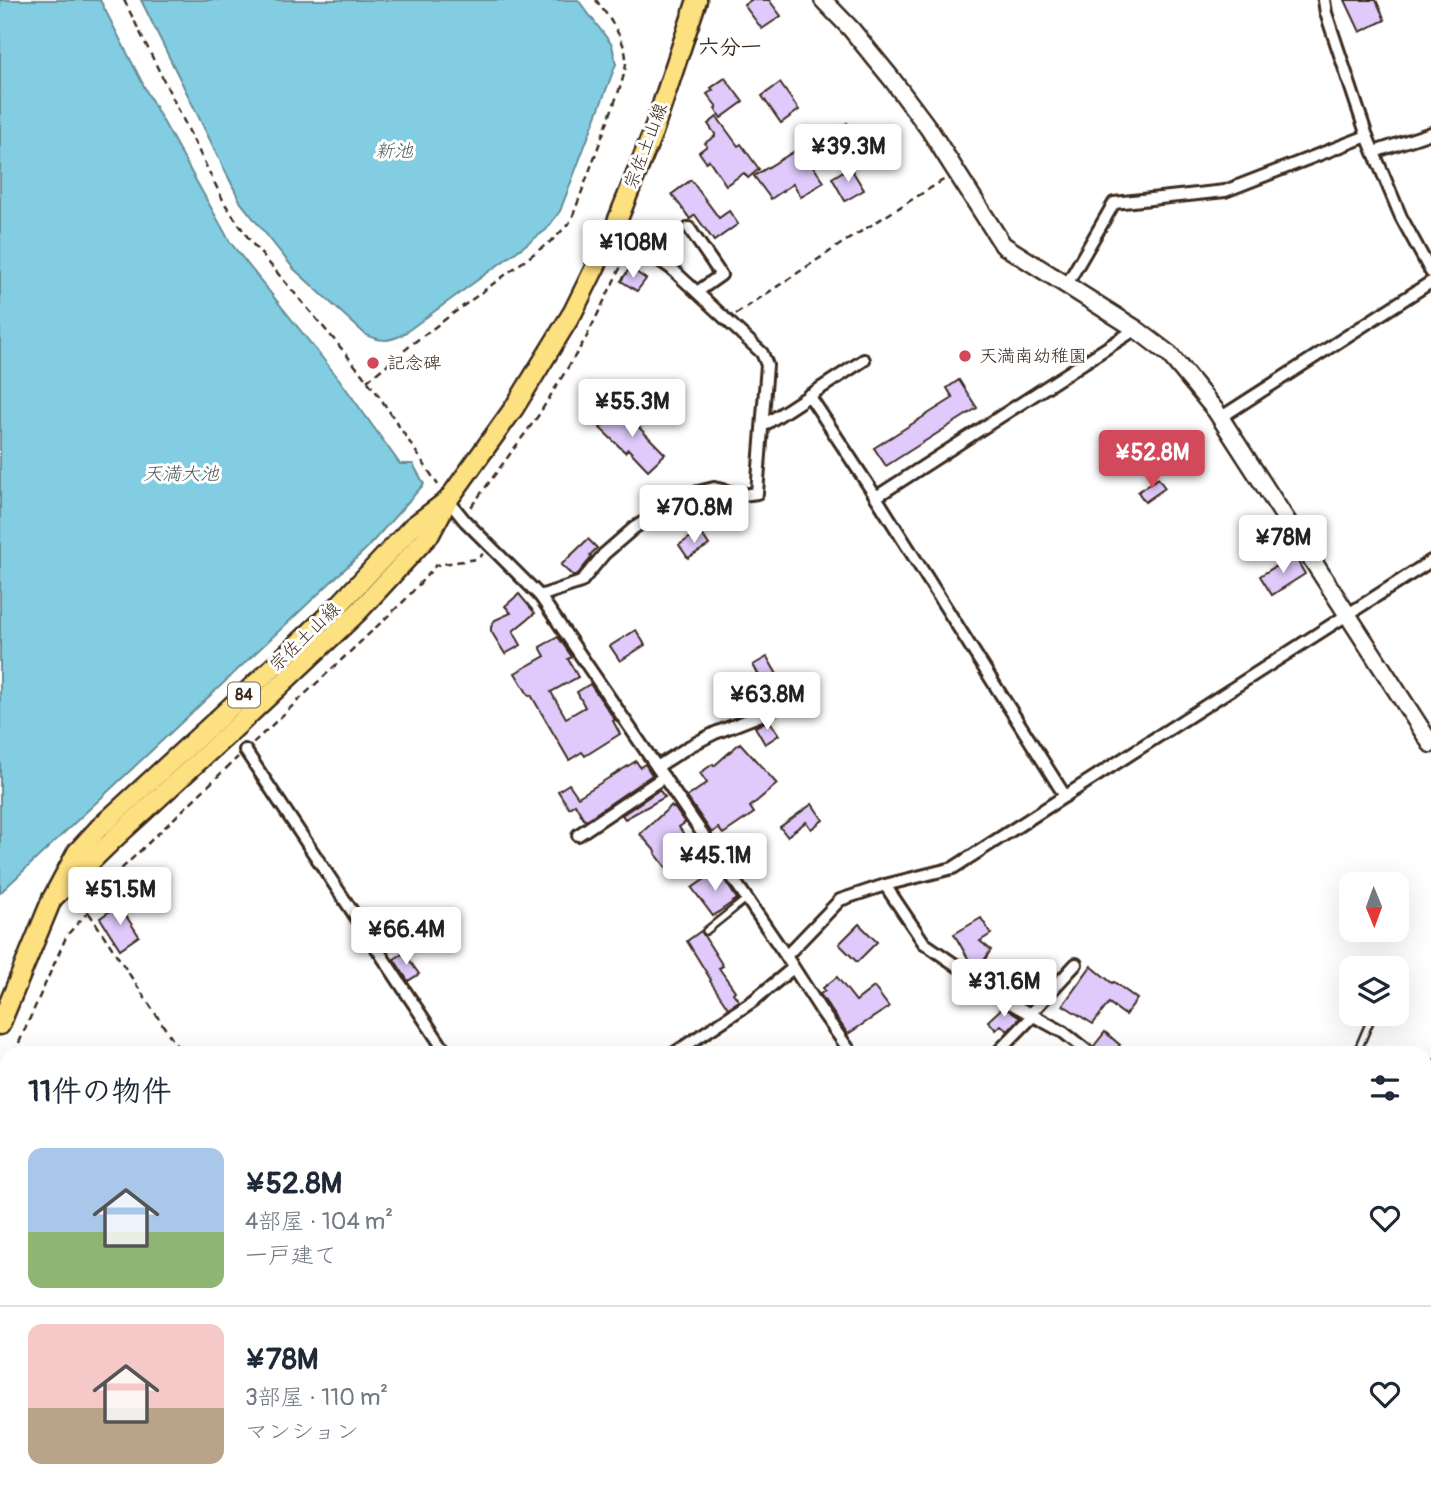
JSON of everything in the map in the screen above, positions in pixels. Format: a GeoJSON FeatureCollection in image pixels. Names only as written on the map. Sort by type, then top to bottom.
{"type":"FeatureCollection","features":[{"type":"Feature","properties":{"kind":"main road","name":"宗佐土山線"},"geometry":{"type":"LineString","coordinates":[[0,1025],[52,900],[357,613],[430,534],[448,500],[514,408],[573,312],[614,229],[653,132],[697,0]]}},
{"type":"Feature","properties":{"kind":"street"},"geometry":{"type":"LineString","coordinates":[[823,0],[851,29],[929,129],[1003,244],[1136,329],[1170,354],[1220,418],[1431,744]]}},
{"type":"Feature","properties":{"kind":"street"},"geometry":{"type":"LineString","coordinates":[[1325,0],[1326,13],[1367,136],[1401,217],[1431,272]]}},
{"type":"Feature","properties":{"kind":"street"},"geometry":{"type":"LineString","coordinates":[[1374,152],[1431,133]]}},
{"type":"Feature","properties":{"kind":"street"},"geometry":{"type":"LineString","coordinates":[[1067,284],[1114,203],[1226,191],[1367,136]]}},
{"type":"Feature","properties":{"kind":"street"},"geometry":{"type":"LineString","coordinates":[[689,228],[720,275],[697,292]]}},
{"type":"Feature","properties":{"kind":"street"},"geometry":{"type":"LineString","coordinates":[[540,596],[581,582],[604,554],[634,528],[686,495],[714,488],[743,495],[758,493],[768,365],[762,353],[672,269],[614,229]]}},
{"type":"Feature","properties":{"kind":"street"},"geometry":{"type":"LineString","coordinates":[[1220,418],[1431,282]]}},
{"type":"Feature","properties":{"kind":"street"},"geometry":{"type":"LineString","coordinates":[[876,497],[1136,329]]}},
{"type":"Feature","properties":{"kind":"street"},"geometry":{"type":"LineString","coordinates":[[764,425],[864,360]]}},
{"type":"Feature","properties":{"kind":"street"},"geometry":{"type":"LineString","coordinates":[[809,395],[1065,796]]}},
{"type":"Feature","properties":{"kind":"street"},"geometry":{"type":"LineString","coordinates":[[448,500],[465,521],[540,596],[846,1046]]}},
{"type":"Feature","properties":{"kind":"street"},"geometry":{"type":"LineString","coordinates":[[786,956],[840,900],[885,885],[953,869],[1431,561]]}},
{"type":"Feature","properties":{"kind":"street"},"geometry":{"type":"LineString","coordinates":[[657,767],[715,733],[766,713],[800,694]]}},
{"type":"Feature","properties":{"kind":"street"},"geometry":{"type":"LineString","coordinates":[[245,750],[442,1046]]}},
{"type":"Feature","properties":{"kind":"street"},"geometry":{"type":"LineString","coordinates":[[578,835],[664,777]]}},
{"type":"Feature","properties":{"kind":"street"},"geometry":{"type":"LineString","coordinates":[[885,885],[924,943],[1012,1004],[1063,1032],[1081,1046]]}},
{"type":"Feature","properties":{"kind":"street"},"geometry":{"type":"LineString","coordinates":[[1003,1046],[1076,964]]}},
{"type":"Feature","properties":{"kind":"street"},"geometry":{"type":"LineString","coordinates":[[685,1046],[753,1000],[793,968]]}},
{"type":"Feature","properties":{"kind":"lane"},"geometry":{"type":"LineString","coordinates":[[706,931],[746,899]]}},
{"type":"Feature","properties":{"kind":"lane"},"geometry":{"type":"LineString","coordinates":[[1359,1046],[1368,1026]]}},
{"type":"Feature","properties":{"kind":"path"},"geometry":{"type":"LineString","coordinates":[[124,0],[225,204],[251,242],[367,381],[448,500]]}},
{"type":"Feature","properties":{"kind":"path"},"geometry":{"type":"LineString","coordinates":[[367,381],[416,341],[555,239],[570,221],[627,64],[625,49],[596,0]]}},
{"type":"Feature","properties":{"kind":"path"},"geometry":{"type":"LineString","coordinates":[[727,320],[841,244],[957,172]]}},
{"type":"Feature","properties":{"kind":"path"},"geometry":{"type":"LineString","coordinates":[[471,507],[538,416],[586,338],[629,251]]}},
{"type":"Feature","properties":{"kind":"path"},"geometry":{"type":"LineString","coordinates":[[18,1046],[67,935],[114,876],[405,600],[436,565],[477,559],[491,547]]}},
{"type":"Feature","properties":{"kind":"path"},"geometry":{"type":"LineString","coordinates":[[88,912],[177,1046]]}},
{"type":"Feature","properties":{"kind":"water","name":"天満大池"},"geometry":{"type":"Polygon","coordinates":[[[0,0],[100,0],[148,94],[230,242],[339,379],[400,464],[413,464],[424,484],[366,549],[0,893],[0,0]]]}},
{"type":"Feature","properties":{"kind":"water","name":"新池"},"geometry":{"type":"Polygon","coordinates":[[[141,0],[578,0],[612,45],[616,64],[560,211],[546,230],[402,335],[388,340],[380,339],[366,335],[294,269],[241,203],[141,0]]]}},
{"type":"Feature","properties":{"kind":"building"},"geometry":{"type":"Polygon","coordinates":[[[751,0],[769,0],[781,16],[762,29],[744,5],[751,0]]]}},
{"type":"Feature","properties":{"kind":"building"},"geometry":{"type":"Polygon","coordinates":[[[1345,0],[1376,0],[1385,20],[1360,32],[1345,0]]]}},
{"type":"Feature","properties":{"kind":"building"},"geometry":{"type":"Polygon","coordinates":[[[725,78],[743,102],[721,118],[707,94],[725,78]]]}},
{"type":"Feature","properties":{"kind":"building"},"geometry":{"type":"Polygon","coordinates":[[[780,83],[799,110],[781,123],[762,96],[780,83]]]}},
{"type":"Feature","properties":{"kind":"building"},"geometry":{"type":"Polygon","coordinates":[[[717,117],[759,169],[748,178],[744,173],[726,185],[709,160],[706,162],[699,152],[707,146],[705,143],[715,136],[708,124],[717,117]]]}},
{"type":"Feature","properties":{"kind":"building"},"geometry":{"type":"Polygon","coordinates":[[[847,123],[854,133],[810,162],[824,182],[801,197],[793,184],[771,199],[754,176],[836,126],[837,129],[847,123]]]}},
{"type":"Feature","properties":{"kind":"building"},"geometry":{"type":"Polygon","coordinates":[[[850,167],[864,190],[845,201],[832,178],[850,167]]]}},
{"type":"Feature","properties":{"kind":"building"},"geometry":{"type":"Polygon","coordinates":[[[691,180],[719,218],[729,211],[738,224],[714,241],[695,215],[690,219],[672,194],[691,180]]]}},
{"type":"Feature","properties":{"kind":"building"},"geometry":{"type":"Polygon","coordinates":[[[630,268],[646,279],[637,291],[621,281],[630,268]]]}},
{"type":"Feature","properties":{"kind":"building"},"geometry":{"type":"Polygon","coordinates":[[[959,380],[977,408],[886,466],[874,448],[953,398],[947,388],[959,380]]]}},
{"type":"Feature","properties":{"kind":"building"},"geometry":{"type":"Polygon","coordinates":[[[620,408],[665,454],[648,470],[628,449],[625,452],[600,428],[620,408]]]}},
{"type":"Feature","properties":{"kind":"building"},"geometry":{"type":"Polygon","coordinates":[[[1158,478],[1165,488],[1145,502],[1138,492],[1158,478]]]}},
{"type":"Feature","properties":{"kind":"building"},"geometry":{"type":"Polygon","coordinates":[[[700,531],[709,545],[688,558],[679,545],[700,531]]]}},
{"type":"Feature","properties":{"kind":"building"},"geometry":{"type":"Polygon","coordinates":[[[588,539],[597,548],[578,574],[573,576],[561,565],[588,539]]]}},
{"type":"Feature","properties":{"kind":"building"},"geometry":{"type":"Polygon","coordinates":[[[1294,555],[1305,574],[1272,595],[1260,576],[1294,555]]]}},
{"type":"Feature","properties":{"kind":"building"},"geometry":{"type":"Polygon","coordinates":[[[519,594],[535,613],[513,631],[521,645],[505,654],[491,627],[495,620],[511,613],[505,606],[519,594]]]}},
{"type":"Feature","properties":{"kind":"building"},"geometry":{"type":"Polygon","coordinates":[[[636,630],[645,645],[620,661],[610,646],[636,630]]]}},
{"type":"Feature","properties":{"kind":"building"},"geometry":{"type":"Polygon","coordinates":[[[558,637],[572,657],[568,659],[578,677],[551,692],[566,718],[585,707],[577,692],[590,684],[615,720],[613,721],[620,734],[585,756],[582,752],[569,760],[515,673],[545,656],[540,647],[558,637]]]}},
{"type":"Feature","properties":{"kind":"building"},"geometry":{"type":"Polygon","coordinates":[[[767,657],[782,683],[768,691],[753,665],[767,657]]]}},
{"type":"Feature","properties":{"kind":"building"},"geometry":{"type":"Polygon","coordinates":[[[769,720],[779,735],[765,744],[755,727],[769,720]]]}},
{"type":"Feature","properties":{"kind":"building"},"geometry":{"type":"Polygon","coordinates":[[[740,743],[777,784],[750,807],[754,813],[723,834],[718,828],[712,833],[687,797],[707,783],[700,773],[713,764],[714,766],[740,743]]]}},
{"type":"Feature","properties":{"kind":"building"},"geometry":{"type":"Polygon","coordinates":[[[636,761],[640,767],[645,764],[652,775],[585,821],[575,804],[569,808],[558,791],[569,784],[578,797],[636,761]]]}},
{"type":"Feature","properties":{"kind":"building"},"geometry":{"type":"Polygon","coordinates":[[[659,790],[665,797],[625,819],[622,815],[659,790]]]}},
{"type":"Feature","properties":{"kind":"building"},"geometry":{"type":"Polygon","coordinates":[[[812,804],[823,820],[811,829],[806,822],[787,836],[780,827],[812,804]]]}},
{"type":"Feature","properties":{"kind":"building"},"geometry":{"type":"Polygon","coordinates":[[[671,806],[685,823],[679,827],[689,842],[683,846],[690,855],[669,871],[640,834],[671,806]]]}},
{"type":"Feature","properties":{"kind":"building"},"geometry":{"type":"Polygon","coordinates":[[[718,870],[737,899],[713,916],[692,888],[718,870]]]}},
{"type":"Feature","properties":{"kind":"building"},"geometry":{"type":"Polygon","coordinates":[[[119,905],[139,936],[120,949],[100,918],[119,905]]]}},
{"type":"Feature","properties":{"kind":"building"},"geometry":{"type":"Polygon","coordinates":[[[981,918],[991,934],[980,941],[991,950],[983,962],[1016,984],[1025,965],[1041,973],[1050,981],[1039,993],[1032,987],[1027,998],[994,982],[967,963],[969,960],[954,934],[981,918]]]}},
{"type":"Feature","properties":{"kind":"building"},"geometry":{"type":"Polygon","coordinates":[[[859,924],[877,942],[857,962],[839,944],[859,924]]]}},
{"type":"Feature","properties":{"kind":"building"},"geometry":{"type":"Polygon","coordinates":[[[701,931],[723,966],[719,968],[739,1001],[728,1008],[687,941],[701,931]]]}},
{"type":"Feature","properties":{"kind":"building"},"geometry":{"type":"Polygon","coordinates":[[[404,953],[419,974],[408,981],[394,959],[404,953]]]}},
{"type":"Feature","properties":{"kind":"building"},"geometry":{"type":"Polygon","coordinates":[[[1091,966],[1137,999],[1125,1015],[1109,1003],[1093,1024],[1063,1005],[1091,966]]]}},
{"type":"Feature","properties":{"kind":"building"},"geometry":{"type":"Polygon","coordinates":[[[837,977],[856,1001],[874,987],[889,1007],[848,1034],[820,994],[825,991],[823,988],[837,977]]]}},
{"type":"Feature","properties":{"kind":"building"},"geometry":{"type":"Polygon","coordinates":[[[1003,1007],[1020,1018],[1008,1031],[1001,1025],[996,1030],[988,1021],[1003,1007]]]}},
{"type":"Feature","properties":{"kind":"building"},"geometry":{"type":"Polygon","coordinates":[[[1105,1032],[1120,1045],[1119,1046],[1094,1046],[1105,1032]]]}},
{"type":"Feature","properties":{"kind":"place","name":"天満南幼稚園"},"geometry":{"type":"Point","coordinates":[965,356]}},
{"type":"Feature","properties":{"kind":"place","name":"記念碑"},"geometry":{"type":"Point","coordinates":[373,363]}},
{"type":"Feature","properties":{"kind":"district","name":"六分一"},"geometry":{"type":"Point","coordinates":[730,47]}}]}
